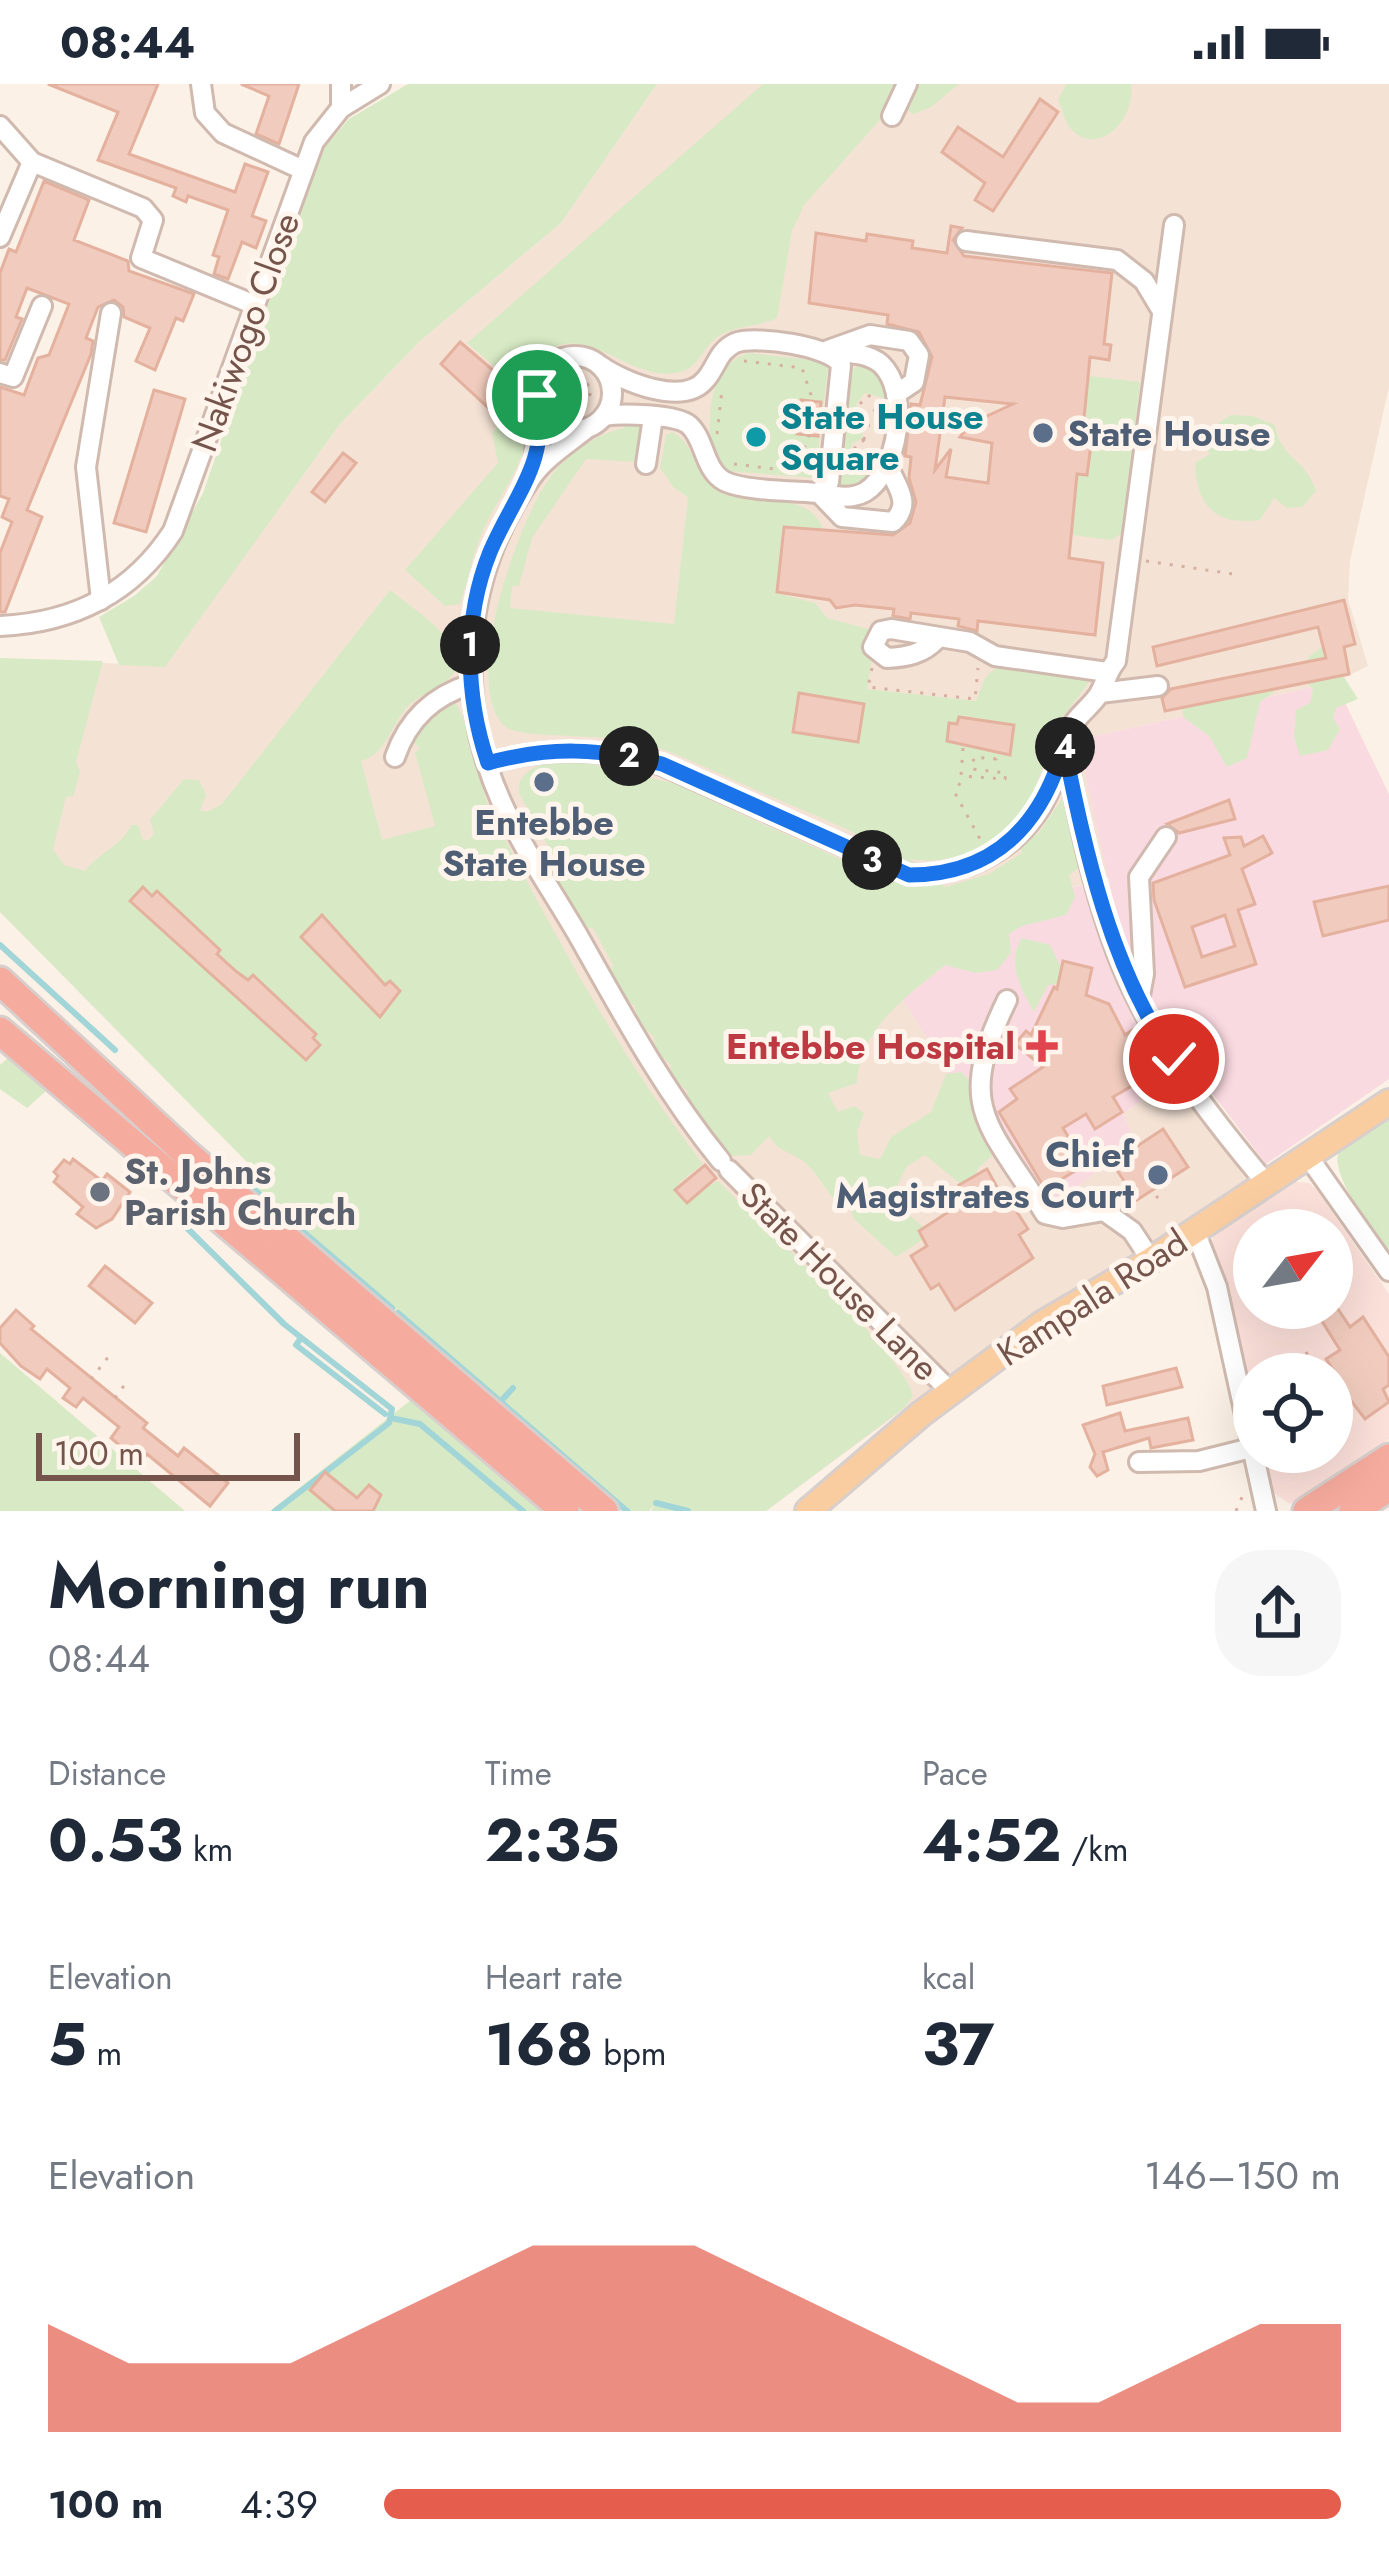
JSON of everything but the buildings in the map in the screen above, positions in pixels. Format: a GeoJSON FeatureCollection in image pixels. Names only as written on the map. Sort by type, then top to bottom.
{"type":"FeatureCollection","features":[{"type":"Feature","properties":{"kind":"highway"},"geometry":{"type":"LineString","coordinates":[[0,981],[188,1155],[604,1511]]}},
{"type":"Feature","properties":{"kind":"highway"},"geometry":{"type":"LineString","coordinates":[[0,1031],[565,1511]]}},
{"type":"Feature","properties":{"kind":"highway"},"geometry":{"type":"LineString","coordinates":[[1307,1511],[1389,1458]]}},
{"type":"Feature","properties":{"kind":"highway"},"geometry":{"type":"LineString","coordinates":[[1353,1511],[1389,1487]]}},
{"type":"Feature","properties":{"kind":"main road","name":"Kampala Road"},"geometry":{"type":"LineString","coordinates":[[808,1511],[950,1392],[1042,1324],[1151,1260],[1389,1102]]}},
{"type":"Feature","properties":{"kind":"street"},"geometry":{"type":"LineString","coordinates":[[201,84],[205,113],[223,133],[303,170]]}},
{"type":"Feature","properties":{"kind":"street"},"geometry":{"type":"LineString","coordinates":[[340,84],[341,108]]}},
{"type":"Feature","properties":{"kind":"street","name":"Nakiwogo Close"},"geometry":{"type":"LineString","coordinates":[[0,626],[70,615],[119,589],[152,563],[173,531],[314,142],[341,108],[380,84]]}},
{"type":"Feature","properties":{"kind":"street"},"geometry":{"type":"LineString","coordinates":[[892,116],[907,84]]}},
{"type":"Feature","properties":{"kind":"street"},"geometry":{"type":"LineString","coordinates":[[0,126],[32,162],[143,208],[153,220],[141,258],[255,305]]}},
{"type":"Feature","properties":{"kind":"street"},"geometry":{"type":"LineString","coordinates":[[0,237],[32,162]]}},
{"type":"Feature","properties":{"kind":"street"},"geometry":{"type":"LineString","coordinates":[[488,763],[561,748],[662,764],[909,875],[939,875],[989,859],[1019,837],[1055,778],[1070,728],[1100,693],[1116,662],[1174,225]]}},
{"type":"Feature","properties":{"kind":"street"},"geometry":{"type":"LineString","coordinates":[[966,241],[1117,260],[1144,281],[1162,311]]}},
{"type":"Feature","properties":{"kind":"street"},"geometry":{"type":"LineString","coordinates":[[0,373],[13,377],[42,307]]}},
{"type":"Feature","properties":{"kind":"street"},"geometry":{"type":"LineString","coordinates":[[100,600],[86,467],[111,313]]}},
{"type":"Feature","properties":{"kind":"street"},"geometry":{"type":"LineString","coordinates":[[827,351],[870,335],[909,341],[919,355],[914,382],[887,398]]}},
{"type":"Feature","properties":{"kind":"street"},"geometry":{"type":"LineString","coordinates":[[585,430],[557,427],[538,385],[554,362],[583,357],[622,381],[679,390],[696,388],[722,358],[746,340],[877,360],[891,376],[888,466],[903,500],[901,513],[893,522],[842,517],[819,494]]}},
{"type":"Feature","properties":{"kind":"street"},"geometry":{"type":"LineString","coordinates":[[819,494],[829,482],[841,365],[827,351]]}},
{"type":"Feature","properties":{"kind":"street"},"geometry":{"type":"LineString","coordinates":[[601,367],[612,392],[604,416]]}},
{"type":"Feature","properties":{"kind":"street"},"geometry":{"type":"LineString","coordinates":[[532,475],[548,401]]}},
{"type":"Feature","properties":{"kind":"street"},"geometry":{"type":"LineString","coordinates":[[532,475],[604,416],[621,412],[689,425],[726,483],[843,498],[863,493],[888,466]]}},
{"type":"Feature","properties":{"kind":"street"},"geometry":{"type":"LineString","coordinates":[[646,464],[653,417]]}},
{"type":"Feature","properties":{"kind":"street","name":"State House Lane"},"geometry":{"type":"LineString","coordinates":[[532,475],[488,557],[470,633],[471,685],[502,802],[671,1100],[724,1164],[950,1392]]}},
{"type":"Feature","properties":{"kind":"street"},"geometry":{"type":"LineString","coordinates":[[876,652],[874,639],[881,631],[970,642],[995,656],[1107,672]]}},
{"type":"Feature","properties":{"kind":"street"},"geometry":{"type":"LineString","coordinates":[[395,757],[403,734],[417,716],[432,702],[471,685]]}},
{"type":"Feature","properties":{"kind":"street"},"geometry":{"type":"LineString","coordinates":[[1100,693],[1158,686]]}},
{"type":"Feature","properties":{"kind":"street"},"geometry":{"type":"LineString","coordinates":[[1064,746],[1098,889],[1138,1001],[1202,1099],[1267,1183]]}},
{"type":"Feature","properties":{"kind":"street"},"geometry":{"type":"LineString","coordinates":[[1138,1001],[1144,974],[1139,878],[1166,837]]}},
{"type":"Feature","properties":{"kind":"street"},"geometry":{"type":"LineString","coordinates":[[1007,1000],[982,1049],[982,1114],[1045,1214],[1064,1218],[1104,1211],[1132,1231],[1151,1260]]}},
{"type":"Feature","properties":{"kind":"street"},"geometry":{"type":"LineString","coordinates":[[1307,1155],[1389,1271]]}},
{"type":"Feature","properties":{"kind":"street"},"geometry":{"type":"LineString","coordinates":[[1195,1231],[1217,1287],[1233,1363]]}},
{"type":"Feature","properties":{"kind":"street"},"geometry":{"type":"LineString","coordinates":[[1139,1462],[1199,1461],[1233,1452]]}},
{"type":"Feature","properties":{"kind":"street"},"geometry":{"type":"LineString","coordinates":[[1257,1473],[1266,1511]]}},
{"type":"Feature","properties":{"kind":"path"},"geometry":{"type":"LineString","coordinates":[[812,455],[812,436],[792,461],[791,471],[711,461],[722,358],[821,371]]}},
{"type":"Feature","properties":{"kind":"path"},"geometry":{"type":"LineString","coordinates":[[802,368],[816,400],[820,385]]}},
{"type":"Feature","properties":{"kind":"path"},"geometry":{"type":"LineString","coordinates":[[571,376],[584,380],[590,390],[588,402],[578,410],[548,401],[571,376]]}},
{"type":"Feature","properties":{"kind":"path"},"geometry":{"type":"LineString","coordinates":[[868,414],[860,410],[860,400],[868,395],[887,398]]}},
{"type":"Feature","properties":{"kind":"path"},"geometry":{"type":"LineString","coordinates":[[868,414],[876,410]]}},
{"type":"Feature","properties":{"kind":"path"},"geometry":{"type":"LineString","coordinates":[[864,440],[854,445],[855,455],[864,459],[872,449],[864,440],[868,414]]}},
{"type":"Feature","properties":{"kind":"path"},"geometry":{"type":"LineString","coordinates":[[836,422],[874,426]]}},
{"type":"Feature","properties":{"kind":"path"},"geometry":{"type":"LineString","coordinates":[[1132,559],[1233,574]]}},
{"type":"Feature","properties":{"kind":"path"},"geometry":{"type":"LineString","coordinates":[[876,652],[868,687],[975,699],[981,649]]}},
{"type":"Feature","properties":{"kind":"path"},"geometry":{"type":"LineString","coordinates":[[963,748],[961,776],[1005,779],[1006,773],[972,769],[974,757],[996,759],[996,753]]}},
{"type":"Feature","properties":{"kind":"path"},"geometry":{"type":"LineString","coordinates":[[960,783],[955,793],[989,859]]}},
{"type":"Feature","properties":{"kind":"path"},"geometry":{"type":"LineString","coordinates":[[1156,1198],[1165,1190]]}},
{"type":"Feature","properties":{"kind":"path"},"geometry":{"type":"LineString","coordinates":[[92,1378],[109,1356]]}},
{"type":"Feature","properties":{"kind":"path"},"geometry":{"type":"LineString","coordinates":[[115,1398],[128,1380]]}},
{"type":"Feature","properties":{"kind":"shaded area","name":"Entebbe State House"},"geometry":{"type":"Polygon","coordinates":[[[657,84],[1389,84],[1389,387],[1350,561],[1348,599],[1368,666],[1335,682],[1078,740],[1110,877],[1066,889],[1037,1216],[1134,1143],[1123,1113],[1173,1082],[1247,1180],[953,1373],[766,1511],[662,1511],[252,1167],[0,912],[0,658],[165,666],[340,424],[420,341],[561,223],[657,84]]]}},
{"type":"Feature","properties":{"kind":"shaded area"},"geometry":{"type":"Polygon","coordinates":[[[1335,682],[1389,794],[1389,1079],[1266,1164],[1173,1042],[1136,973],[1112,895],[1078,740],[1335,682]]]}},
{"type":"Feature","properties":{"kind":"shaded area","name":"Entebbe Hospital"},"geometry":{"type":"Polygon","coordinates":[[[1082,885],[1120,985],[1173,1082],[1123,1113],[1135,1142],[1037,1217],[903,999],[967,948],[1067,889],[1082,885]]]}},
{"type":"Feature","properties":{"kind":"shaded area"},"geometry":{"type":"Polygon","coordinates":[[[1286,1181],[1309,1183],[1330,1209],[1243,1209],[1286,1181]]]}},
{"type":"Feature","properties":{"kind":"shaded area"},"geometry":{"type":"Polygon","coordinates":[[[1233,1215],[1233,1329],[1353,1329],[1353,1242],[1389,1294],[1389,1439],[1353,1463],[1353,1353],[1238,1353],[1210,1246],[1218,1225],[1233,1215]]]}},
{"type":"Feature","properties":{"kind":"shaded area"},"geometry":{"type":"Polygon","coordinates":[[[1269,1473],[1337,1473],[1290,1504],[1274,1493],[1269,1473]]]}},
{"type":"Feature","properties":{"kind":"green space"},"geometry":{"type":"Polygon","coordinates":[[[408,84],[657,84],[561,223],[420,341],[340,424],[165,667],[119,665],[99,617],[157,576],[203,493],[320,153],[349,119],[408,84]]]}},
{"type":"Feature","properties":{"kind":"green space"},"geometry":{"type":"Polygon","coordinates":[[[763,84],[959,84],[931,107],[914,114],[905,109],[886,113],[804,205],[792,231],[777,318],[722,334],[684,371],[659,373],[593,348],[561,345],[545,352],[518,386],[467,343],[763,84]]]}},
{"type":"Feature","properties":{"kind":"green space"},"geometry":{"type":"Polygon","coordinates":[[[1066,84],[1131,84],[1127,112],[1102,138],[1080,136],[1068,125],[1058,100],[1066,84]]]}},
{"type":"Feature","properties":{"kind":"green space"},"geometry":{"type":"Polygon","coordinates":[[[749,353],[821,361],[828,366],[815,478],[726,471],[711,451],[711,407],[718,379],[736,359],[749,353]]]}},
{"type":"Feature","properties":{"kind":"green space"},"geometry":{"type":"Polygon","coordinates":[[[864,363],[879,372],[887,399],[865,393],[856,404],[863,421],[843,418],[849,371],[864,363]]]}},
{"type":"Feature","properties":{"kind":"green space"},"geometry":{"type":"Polygon","coordinates":[[[1089,376],[1140,382],[1123,533],[1111,540],[1072,535],[1075,496],[1032,467],[1087,475],[1092,429],[1037,422],[1040,406],[1085,410],[1089,376]]]}},
{"type":"Feature","properties":{"kind":"green space"},"geometry":{"type":"Polygon","coordinates":[[[521,395],[526,416],[523,452],[480,538],[460,604],[445,606],[405,570],[498,463],[492,433],[521,395]]]}},
{"type":"Feature","properties":{"kind":"green space"},"geometry":{"type":"Polygon","coordinates":[[[1231,415],[1252,416],[1275,425],[1278,437],[1316,491],[1302,507],[1287,508],[1274,498],[1260,520],[1245,521],[1220,516],[1204,502],[1195,463],[1210,454],[1204,443],[1211,428],[1231,415]]]}},
{"type":"Feature","properties":{"kind":"green space"},"geometry":{"type":"Polygon","coordinates":[[[626,422],[639,427],[636,462],[586,459],[532,538],[519,586],[512,586],[510,608],[674,624],[688,497],[674,488],[660,468],[666,435],[672,432],[687,445],[706,481],[724,494],[794,504],[816,517],[823,529],[782,527],[776,593],[815,603],[827,618],[872,630],[866,649],[872,658],[867,689],[976,701],[988,675],[998,668],[1023,664],[1090,680],[1059,725],[1028,803],[1006,831],[961,856],[910,859],[945,887],[989,874],[1022,853],[1018,845],[1025,836],[1038,834],[1062,799],[1078,838],[1080,867],[1069,875],[1075,897],[1066,915],[1009,934],[1011,953],[997,970],[976,973],[945,965],[876,1030],[860,1063],[857,1083],[828,1093],[838,1112],[854,1106],[864,1113],[857,1131],[860,1155],[880,1159],[891,1137],[931,1112],[946,1074],[961,1072],[976,1086],[995,1153],[978,1168],[973,1182],[963,1186],[925,1155],[907,1166],[894,1192],[907,1213],[931,1234],[896,1257],[853,1218],[850,1201],[840,1205],[806,1164],[769,1136],[751,1155],[715,1157],[694,1126],[696,1108],[687,1101],[687,1091],[670,1074],[671,1065],[655,1051],[654,1037],[636,1021],[635,1006],[611,989],[608,975],[613,965],[593,928],[577,927],[555,880],[562,872],[519,793],[525,774],[558,756],[591,758],[594,765],[673,783],[873,874],[898,856],[830,822],[640,742],[506,727],[493,706],[488,676],[491,639],[511,559],[555,471],[577,450],[624,428],[626,422]]]}},
{"type":"Feature","properties":{"kind":"green space"},"geometry":{"type":"Polygon","coordinates":[[[842,427],[863,429],[862,438],[851,445],[854,458],[866,461],[873,454],[882,454],[880,466],[857,489],[844,488],[837,480],[842,427]]]}},
{"type":"Feature","properties":{"kind":"green space"},"geometry":{"type":"Polygon","coordinates":[[[390,590],[436,627],[455,650],[457,662],[450,678],[408,706],[383,745],[361,761],[382,840],[435,826],[415,752],[420,749],[410,738],[454,701],[492,814],[539,904],[616,1038],[703,1164],[679,1183],[676,1194],[682,1200],[718,1181],[858,1320],[904,1377],[913,1396],[904,1408],[766,1511],[651,1511],[654,1505],[649,1511],[629,1511],[502,1401],[508,1393],[500,1400],[240,1176],[249,1164],[0,912],[0,658],[103,661],[76,762],[80,772],[73,796],[66,797],[53,849],[64,865],[85,871],[131,825],[138,825],[143,841],[150,839],[154,833],[150,820],[184,779],[199,780],[206,795],[200,810],[207,812],[222,804],[390,590]]]}},
{"type":"Feature","properties":{"kind":"green space"},"geometry":{"type":"Polygon","coordinates":[[[1324,646],[1358,699],[1336,708],[1333,718],[1340,729],[1328,750],[1300,756],[1294,737],[1296,710],[1310,703],[1313,689],[1303,679],[1309,656],[1324,646]]]}},
{"type":"Feature","properties":{"kind":"green space"},"geometry":{"type":"Polygon","coordinates":[[[1283,685],[1260,702],[1247,758],[1227,767],[1209,736],[1183,717],[1182,696],[1283,685]]]}},
{"type":"Feature","properties":{"kind":"green space"},"geometry":{"type":"Polygon","coordinates":[[[1022,938],[1050,945],[1073,992],[1058,984],[1048,985],[1034,1012],[1015,966],[1022,938]]]}},
{"type":"Feature","properties":{"kind":"green space"},"geometry":{"type":"Polygon","coordinates":[[[8,1058],[44,1085],[45,1092],[27,1108],[0,1089],[0,1065],[8,1058]]]}},
{"type":"Feature","properties":{"kind":"green space"},"geometry":{"type":"Polygon","coordinates":[[[1389,1115],[1389,1251],[1345,1186],[1337,1159],[1349,1138],[1389,1115]]]}},
{"type":"Feature","properties":{"kind":"green space"},"geometry":{"type":"Polygon","coordinates":[[[0,1353],[185,1511],[0,1511],[0,1353]]]}},
{"type":"Feature","properties":{"kind":"green space"},"geometry":{"type":"Polygon","coordinates":[[[416,1396],[550,1511],[270,1511],[416,1396]]]}},
{"type":"Feature","properties":{"kind":"waterway"},"geometry":{"type":"LineString","coordinates":[[0,945],[115,1050]]}},
{"type":"Feature","properties":{"kind":"waterway"},"geometry":{"type":"LineString","coordinates":[[236,1174],[392,1308]]}},
{"type":"Feature","properties":{"kind":"waterway"},"geometry":{"type":"LineString","coordinates":[[186,1227],[284,1324],[392,1409],[389,1423],[275,1511]]}},
{"type":"Feature","properties":{"kind":"waterway"},"geometry":{"type":"LineString","coordinates":[[398,1313],[627,1511]]}},
{"type":"Feature","properties":{"kind":"waterway"},"geometry":{"type":"LineString","coordinates":[[301,1338],[296,1345],[385,1414]]}},
{"type":"Feature","properties":{"kind":"waterway"},"geometry":{"type":"LineString","coordinates":[[501,1401],[513,1388]]}},
{"type":"Feature","properties":{"kind":"waterway"},"geometry":{"type":"LineString","coordinates":[[391,1418],[420,1424],[523,1511]]}},
{"type":"Feature","properties":{"kind":"waterway"},"geometry":{"type":"LineString","coordinates":[[656,1503],[688,1511]]}},
{"type":"Feature","properties":{"kind":"place","name":"State House"},"geometry":{"type":"Point","coordinates":[1043,433]}},
{"type":"Feature","properties":{"kind":"place","name":"State House Square"},"geometry":{"type":"Point","coordinates":[756,437]}},
{"type":"Feature","properties":{"kind":"place","name":"Entebbe State House"},"geometry":{"type":"Point","coordinates":[544,782]}},
{"type":"Feature","properties":{"kind":"place","name":"Entebbe Hospital"},"geometry":{"type":"Point","coordinates":[1042,1046]}},
{"type":"Feature","properties":{"kind":"place","name":"Chief Magistrates Court"},"geometry":{"type":"Point","coordinates":[1158,1175]}},
{"type":"Feature","properties":{"kind":"place","name":"St. Johns Parish Church"},"geometry":{"type":"Point","coordinates":[100,1192]}},
{"type":"Feature","properties":{"kind":"route"},"geometry":{"type":"LineString","coordinates":[[537,395],[540,421],[532,475],[488,557],[470,633],[471,685],[478,735],[488,763],[561,748],[662,764],[873,861],[909,875],[939,875],[995,856],[1019,837],[1055,778],[1064,746],[1098,889],[1126,975],[1174,1059]]}}]}
